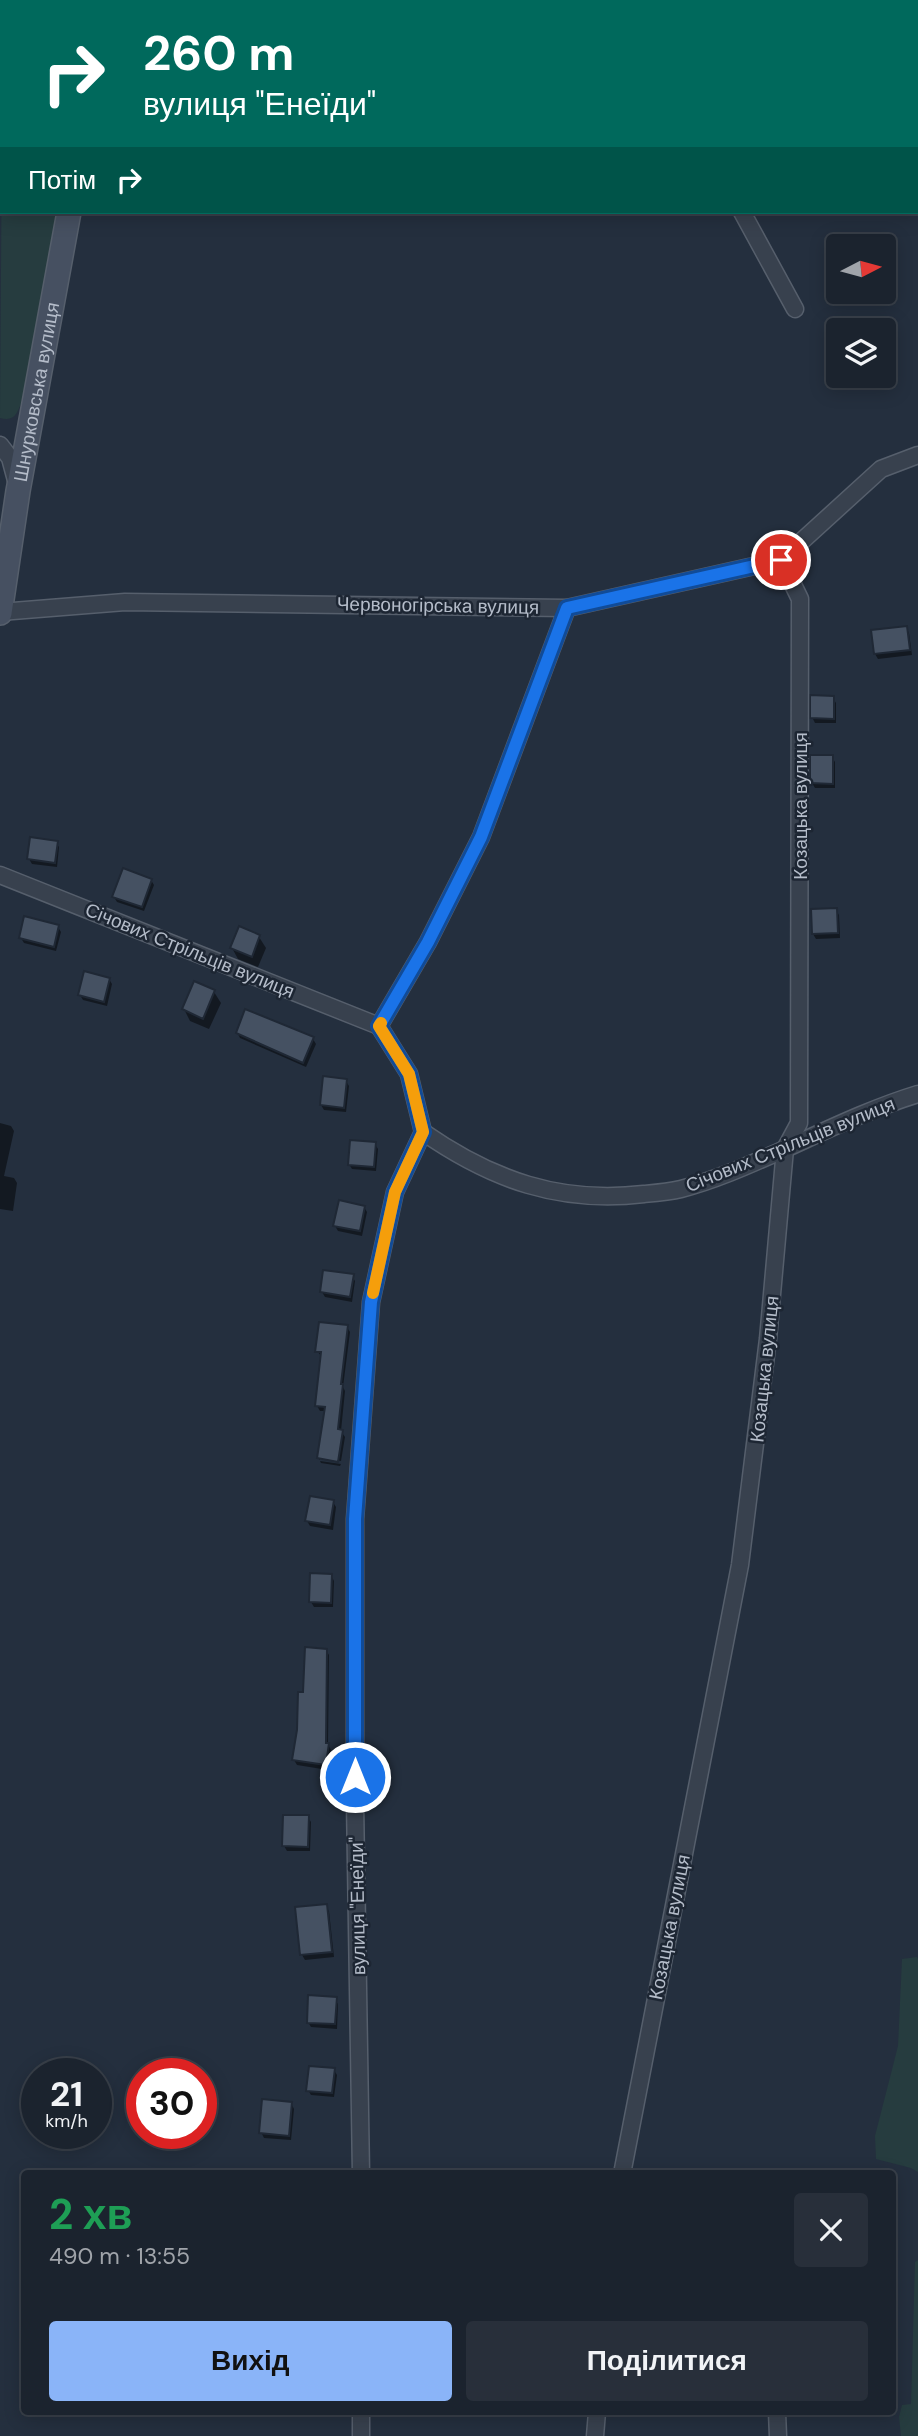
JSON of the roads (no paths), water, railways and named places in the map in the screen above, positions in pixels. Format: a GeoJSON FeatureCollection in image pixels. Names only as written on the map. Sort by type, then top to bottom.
{"type":"FeatureCollection","features":[{"type":"Feature","properties":{"kind":"street","name":"Шнурковська вулиця"},"geometry":{"type":"LineString","coordinates":[[0,612],[18,491],[69,214]]}},
{"type":"Feature","properties":{"kind":"street"},"geometry":{"type":"LineString","coordinates":[[743,214],[795,309]]}},
{"type":"Feature","properties":{"kind":"street"},"geometry":{"type":"LineString","coordinates":[[0,445],[10,458],[18,491]]}},
{"type":"Feature","properties":{"kind":"street","name":"Червоногірська вулиця"},"geometry":{"type":"LineString","coordinates":[[0,612],[125,602],[567,608],[781,560],[881,469],[918,455]]}},
{"type":"Feature","properties":{"kind":"street","name":"Козацька вулиця"},"geometry":{"type":"LineString","coordinates":[[623,2170],[740,1565],[768,1339],[785,1149],[799,1123],[800,600],[781,560]]}},
{"type":"Feature","properties":{"kind":"street"},"geometry":{"type":"LineString","coordinates":[[423,1132],[409,1074],[379,1026],[428,942],[481,837],[567,608]]}},
{"type":"Feature","properties":{"kind":"street","name":"Січових Стрільців вулиця"},"geometry":{"type":"LineString","coordinates":[[0,875],[379,1026]]}},
{"type":"Feature","properties":{"kind":"street","name":"Січових Стрільців вулиця"},"geometry":{"type":"LineString","coordinates":[[423,1132],[451,1152],[480,1167],[528,1185],[573,1196],[626,1196],[679,1190],[738,1169],[883,1104],[918,1094]]}},
{"type":"Feature","properties":{"kind":"street","name":"вулиця \"Енеїди\""},"geometry":{"type":"LineString","coordinates":[[361,2170],[355,1802],[355,1519],[371,1302],[395,1192],[423,1132]]}},
{"type":"Feature","properties":{"kind":"street"},"geometry":{"type":"LineString","coordinates":[[361,2415],[361,2436]]}},
{"type":"Feature","properties":{"kind":"street"},"geometry":{"type":"LineString","coordinates":[[595,2436],[597,2415]]}},
{"type":"Feature","properties":{"kind":"street"},"geometry":{"type":"LineString","coordinates":[[777,2415],[778,2436]]}}]}
